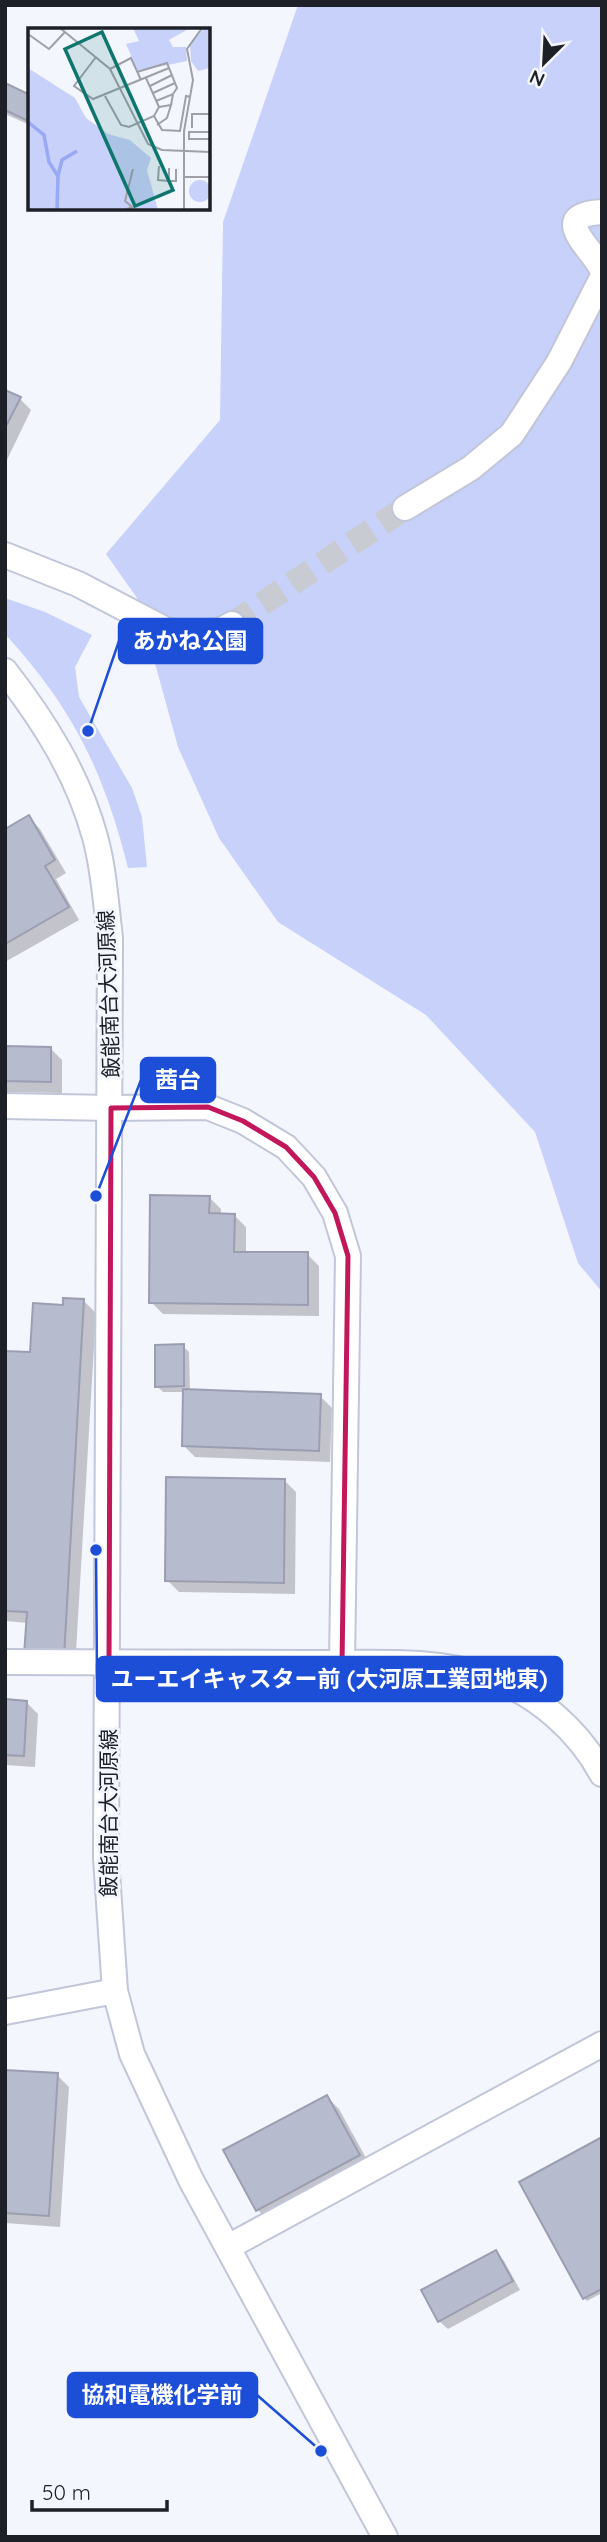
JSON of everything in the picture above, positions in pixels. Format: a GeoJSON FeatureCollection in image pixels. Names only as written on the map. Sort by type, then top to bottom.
{"type":"FeatureCollection","features":[{"type":"Feature","properties":{"kind":"street"},"geometry":{"type":"LineString","coordinates":[[602,212],[580,217],[575,223],[575,232],[599,262],[602,271]]}},
{"type":"Feature","properties":{"kind":"street"},"geometry":{"type":"LineString","coordinates":[[405,508],[471,468],[512,434],[559,362],[602,278]]}},
{"type":"Feature","properties":{"kind":"street"},"geometry":{"type":"LineString","coordinates":[[5,555],[78,584],[166,630],[196,636],[215,633],[232,624]]}},
{"type":"Feature","properties":{"kind":"street","name":"飯能南台大河原線"},"geometry":{"type":"LineString","coordinates":[[5,671],[46,727],[65,761],[95,837],[110,939],[109,1662],[106,1858],[115,1991],[132,2053],[191,2180],[385,2537]]}},
{"type":"Feature","properties":{"kind":"street"},"geometry":{"type":"LineString","coordinates":[[5,1106],[208,1107],[243,1121],[286,1147],[314,1177],[335,1213],[348,1256],[342,1664]]}},
{"type":"Feature","properties":{"kind":"street"},"geometry":{"type":"LineString","coordinates":[[5,1662],[421,1665],[455,1669],[492,1678],[534,1699],[566,1725],[594,1759],[602,1774]]}},
{"type":"Feature","properties":{"kind":"street"},"geometry":{"type":"LineString","coordinates":[[5,2012],[115,1991]]}},
{"type":"Feature","properties":{"kind":"street"},"geometry":{"type":"LineString","coordinates":[[228,2247],[602,2044]]}},
{"type":"Feature","properties":{"kind":"highlighted area"},"geometry":{"type":"Polygon","coordinates":[[[208,1107],[243,1121],[286,1147],[314,1177],[335,1213],[348,1256],[342,1664],[109,1662],[111,1108],[208,1107]]]}},
{"type":"Feature","properties":{"kind":"shaded area"},"geometry":{"type":"Polygon","coordinates":[[[298,5],[602,5],[602,1292],[578,1263],[535,1132],[426,1015],[278,922],[219,838],[178,747],[137,598],[106,554],[220,420],[223,222],[298,5]]]}},
{"type":"Feature","properties":{"kind":"shaded area"},"geometry":{"type":"Polygon","coordinates":[[[5,598],[45,612],[92,635],[75,667],[79,697],[132,788],[142,817],[147,867],[128,868],[108,801],[83,743],[50,688],[5,634],[5,598]]]}},
{"type":"Feature","properties":{"kind":"building"},"geometry":{"type":"Polygon","coordinates":[[[5,83],[28,94],[28,121],[5,110],[5,83]]]}},
{"type":"Feature","properties":{"kind":"building"},"geometry":{"type":"Polygon","coordinates":[[[5,390],[21,397],[5,428],[5,390]]]}},
{"type":"Feature","properties":{"kind":"building"},"geometry":{"type":"Polygon","coordinates":[[[29,815],[55,860],[45,866],[69,907],[5,944],[5,829],[29,815]]]}},
{"type":"Feature","properties":{"kind":"building"},"geometry":{"type":"Polygon","coordinates":[[[5,1046],[51,1047],[51,1082],[5,1081],[5,1046]]]}},
{"type":"Feature","properties":{"kind":"building"},"geometry":{"type":"Polygon","coordinates":[[[150,1195],[210,1196],[209,1213],[235,1214],[234,1252],[308,1252],[308,1305],[149,1303],[150,1195]]]}},
{"type":"Feature","properties":{"kind":"building"},"geometry":{"type":"Polygon","coordinates":[[[63,1298],[84,1299],[64,1658],[24,1655],[27,1612],[5,1611],[5,1351],[30,1352],[33,1303],[63,1305],[63,1298]]]}},
{"type":"Feature","properties":{"kind":"building"},"geometry":{"type":"Polygon","coordinates":[[[184,1344],[184,1386],[155,1387],[155,1345],[184,1344]]]}},
{"type":"Feature","properties":{"kind":"building"},"geometry":{"type":"Polygon","coordinates":[[[183,1389],[321,1394],[319,1451],[182,1446],[183,1389]]]}},
{"type":"Feature","properties":{"kind":"building"},"geometry":{"type":"Polygon","coordinates":[[[166,1477],[285,1479],[284,1583],[165,1581],[166,1477]]]}},
{"type":"Feature","properties":{"kind":"building"},"geometry":{"type":"Polygon","coordinates":[[[5,1699],[27,1701],[24,1756],[5,1755],[5,1699]]]}},
{"type":"Feature","properties":{"kind":"building"},"geometry":{"type":"Polygon","coordinates":[[[5,2070],[58,2073],[49,2216],[5,2213],[5,2070]]]}},
{"type":"Feature","properties":{"kind":"building"},"geometry":{"type":"Polygon","coordinates":[[[327,2095],[360,2155],[256,2211],[223,2150],[327,2095]]]}},
{"type":"Feature","properties":{"kind":"building"},"geometry":{"type":"Polygon","coordinates":[[[602,2137],[602,2289],[583,2299],[519,2182],[602,2137]]]}},
{"type":"Feature","properties":{"kind":"building"},"geometry":{"type":"Polygon","coordinates":[[[496,2250],[513,2281],[438,2322],[421,2290],[496,2250]]]}},
{"type":"Feature","properties":{"kind":"tunnel"},"geometry":{"type":"LineString","coordinates":[[232,624],[405,508]]}},
{"type":"Feature","properties":{"kind":"place","name":"あかね公園"},"geometry":{"type":"Point","coordinates":[88,731]}},
{"type":"Feature","properties":{"kind":"place","name":"茜台"},"geometry":{"type":"Point","coordinates":[96,1196]}},
{"type":"Feature","properties":{"kind":"place","name":"ユーエイキャスター前 (大河原工業団地東)"},"geometry":{"type":"Point","coordinates":[96,1550]}},
{"type":"Feature","properties":{"kind":"place","name":"協和電機化学前"},"geometry":{"type":"Point","coordinates":[321,2451]}}]}
